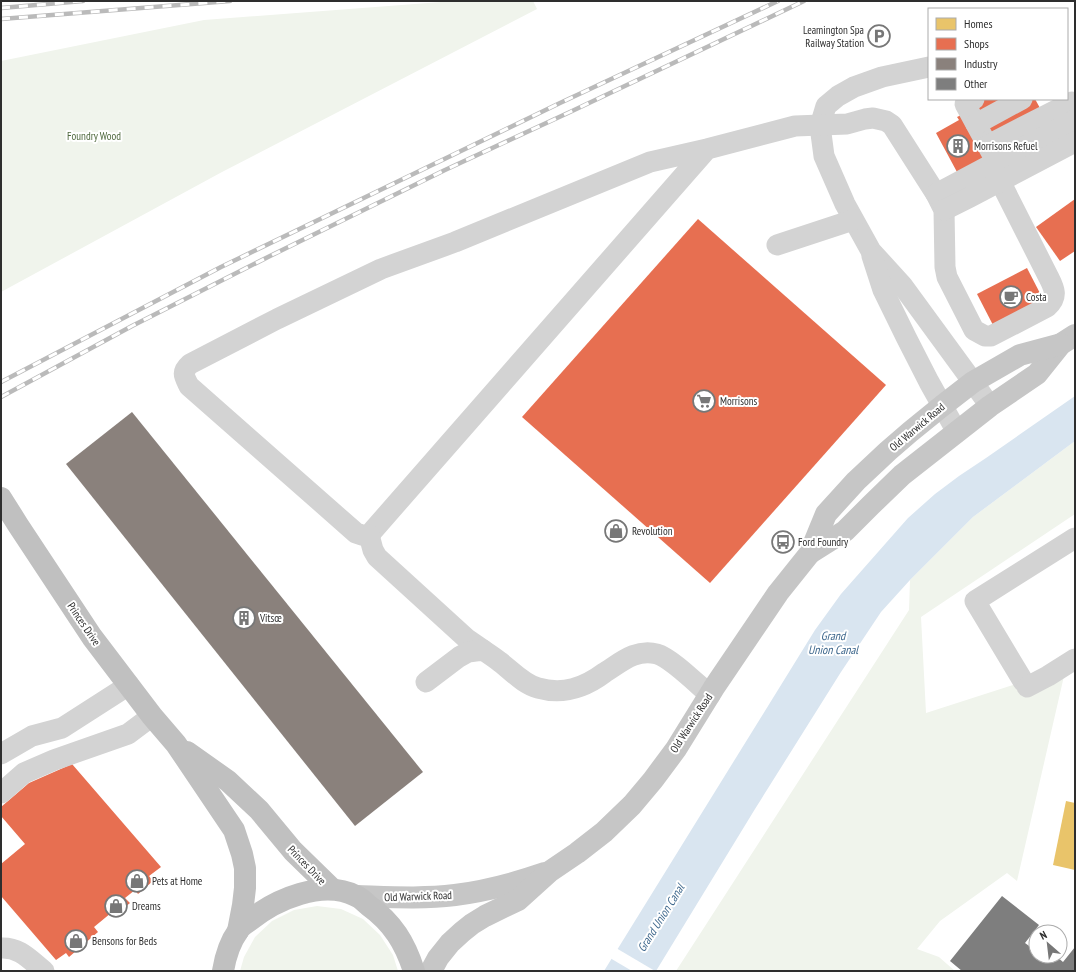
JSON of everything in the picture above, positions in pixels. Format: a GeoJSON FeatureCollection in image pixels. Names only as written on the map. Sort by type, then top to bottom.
{"type":"FeatureCollection","features":[{"type":"Feature","properties":{"kind":"highway","name":"Princes Drive"},"geometry":{"type":"LineString","coordinates":[[1,498],[92,637],[152,716],[176,744],[234,830],[245,868],[246,888],[238,931]]}},
{"type":"Feature","properties":{"kind":"highway","name":"Princes Drive"},"geometry":{"type":"LineString","coordinates":[[176,744],[228,781],[259,810],[293,851],[332,889]]}},
{"type":"Feature","properties":{"kind":"highway"},"geometry":{"type":"LineString","coordinates":[[222,969],[227,953],[238,931],[255,917],[275,904],[302,893],[332,889],[357,896],[386,919],[399,936],[409,955],[414,971]]}},
{"type":"Feature","properties":{"kind":"main road","name":"Old Warwick Road"},"geometry":{"type":"LineString","coordinates":[[431,971],[438,958],[450,943],[462,932],[485,916],[518,900],[549,872],[604,832],[632,805],[653,780],[676,748],[710,694],[778,593],[810,552],[826,514],[856,481],[888,451],[973,382],[1020,355],[1068,340]]}},
{"type":"Feature","properties":{"kind":"main road","name":"Old Warwick Road"},"geometry":{"type":"LineString","coordinates":[[810,552],[845,532],[897,479],[990,406],[1037,374],[1068,340]]}},
{"type":"Feature","properties":{"kind":"main road","name":"Old Warwick Road"},"geometry":{"type":"LineString","coordinates":[[357,896],[430,897],[455,895],[493,888],[549,872]]}},
{"type":"Feature","properties":{"kind":"lane"},"geometry":{"type":"LineString","coordinates":[[928,67],[882,77],[854,87],[838,96],[826,106],[820,126],[824,156],[845,204],[871,251],[902,285],[990,406]]}},
{"type":"Feature","properties":{"kind":"lane"},"geometry":{"type":"LineString","coordinates":[[707,149],[369,534],[362,535],[356,533],[189,386],[184,376],[185,368],[190,364],[278,319],[382,269],[455,242],[650,162],[795,126],[847,124],[873,118],[886,121],[892,125],[940,202],[947,277],[974,330],[985,336],[991,336],[1047,307],[1053,302],[1055,295],[1051,281],[998,166],[965,104],[972,100]]}},
{"type":"Feature","properties":{"kind":"lane"},"geometry":{"type":"LineString","coordinates":[[976,124],[1020,100]]}},
{"type":"Feature","properties":{"kind":"lane"},"geometry":{"type":"LineString","coordinates":[[940,202],[970,198],[998,166],[1072,106]]}},
{"type":"Feature","properties":{"kind":"lane"},"geometry":{"type":"LineString","coordinates":[[998,166],[1075,142]]}},
{"type":"Feature","properties":{"kind":"lane"},"geometry":{"type":"LineString","coordinates":[[777,244],[853,220]]}},
{"type":"Feature","properties":{"kind":"lane"},"geometry":{"type":"LineString","coordinates":[[871,251],[883,290],[929,382],[957,432]]}},
{"type":"Feature","properties":{"kind":"lane"},"geometry":{"type":"LineString","coordinates":[[369,534],[373,550],[377,557],[467,639],[531,685],[543,689],[558,691],[571,690],[592,681],[631,656],[647,653],[656,654],[669,660],[710,694]]}},
{"type":"Feature","properties":{"kind":"lane"},"geometry":{"type":"LineString","coordinates":[[1075,538],[975,601],[1025,684],[1048,676],[1075,659]]}},
{"type":"Feature","properties":{"kind":"lane"},"geometry":{"type":"LineString","coordinates":[[426,682],[468,652],[483,650]]}},
{"type":"Feature","properties":{"kind":"lane"},"geometry":{"type":"LineString","coordinates":[[1,754],[32,736],[62,728],[129,685]]}},
{"type":"Feature","properties":{"kind":"lane"},"geometry":{"type":"LineString","coordinates":[[1,793],[24,773],[54,760],[128,734],[152,716]]}},
{"type":"Feature","properties":{"kind":"lane"},"geometry":{"type":"LineString","coordinates":[[1,948],[10,948],[21,952],[44,971]]}},
{"type":"Feature","properties":{"kind":"green space","name":"Foundry Wood"},"geometry":{"type":"Polygon","coordinates":[[[454,1],[533,1],[537,9],[222,172],[1,292],[1,61],[204,20],[454,1]]]}},
{"type":"Feature","properties":{"kind":"green space"},"geometry":{"type":"Polygon","coordinates":[[[1075,441],[1075,514],[921,617],[926,713],[1016,684],[1064,676],[1017,881],[1007,873],[940,921],[917,949],[939,957],[955,971],[676,971],[909,610],[910,580],[973,517],[1075,441]]]}},
{"type":"Feature","properties":{"kind":"green space"},"geometry":{"type":"Polygon","coordinates":[[[317,906],[341,909],[363,919],[380,935],[393,955],[398,971],[240,971],[244,957],[255,937],[272,921],[294,910],[317,906]]]}},
{"type":"Feature","properties":{"kind":"water","name":"Grand Union Canal"},"geometry":{"type":"Polygon","coordinates":[[[1075,396],[1075,441],[973,517],[910,580],[881,612],[841,672],[755,809],[656,971],[604,971],[815,630],[841,594],[908,518],[935,494],[1075,396]]]}},
{"type":"Feature","properties":{"kind":"pier"},"geometry":{"type":"Polygon","coordinates":[[[616,948],[655,971],[632,971],[610,958],[616,948]]]}},
{"type":"Feature","properties":{"kind":"building: Homes"},"geometry":{"type":"Polygon","coordinates":[[[1066,801],[1075,803],[1075,870],[1053,865],[1066,801]]]}},
{"type":"Feature","properties":{"kind":"building: Shops","name":"Morrisons Refuel"},"geometry":{"type":"Polygon","coordinates":[[[980,100],[1036,100],[1057,139],[957,172],[936,133],[959,120],[957,117],[982,105],[980,100]]]}},
{"type":"Feature","properties":{"kind":"building: Shops"},"geometry":{"type":"Polygon","coordinates":[[[1075,199],[1075,251],[1060,261],[1036,227],[1075,199]]]}},
{"type":"Feature","properties":{"kind":"building: Shops","name":"Morrisons"},"geometry":{"type":"Polygon","coordinates":[[[698,219],[886,385],[710,583],[522,417],[698,219]]]}},
{"type":"Feature","properties":{"kind":"building: Shops","name":"Costa"},"geometry":{"type":"Polygon","coordinates":[[[1027,268],[1044,301],[994,327],[977,294],[1027,268]]]}},
{"type":"Feature","properties":{"kind":"building: Shops"},"geometry":{"type":"Polygon","coordinates":[[[72,764],[161,867],[149,876],[153,881],[138,894],[135,890],[125,898],[130,903],[114,916],[111,913],[94,927],[98,932],[69,957],[66,953],[56,960],[1,896],[1,864],[25,844],[1,816],[1,807],[29,783],[72,764]]]}},
{"type":"Feature","properties":{"kind":"building: Industry","name":"Vitsœ"},"geometry":{"type":"Polygon","coordinates":[[[132,412],[423,772],[355,826],[66,464],[132,412]]]}},
{"type":"Feature","properties":{"kind":"building: Other"},"geometry":{"type":"Polygon","coordinates":[[[1002,896],[1038,924],[1028,924],[1028,939],[1025,943],[1028,945],[1028,964],[1068,964],[1068,956],[1075,947],[1075,971],[962,971],[950,961],[1002,896]]]}},
{"type":"Feature","properties":{"kind":"railway"},"geometry":{"type":"LineString","coordinates":[[1,8],[83,1]]}},
{"type":"Feature","properties":{"kind":"railway"},"geometry":{"type":"LineString","coordinates":[[1,19],[230,1]]}},
{"type":"Feature","properties":{"kind":"railway"},"geometry":{"type":"LineString","coordinates":[[1,382],[221,267],[560,103],[778,1]]}},
{"type":"Feature","properties":{"kind":"railway"},"geometry":{"type":"LineString","coordinates":[[1,397],[132,326],[270,256],[445,170],[804,1]]}},
{"type":"Feature","properties":{"kind":"place","name":"Leamington Spa Railway Station"},"geometry":{"type":"Point","coordinates":[879,36]}},
{"type":"Feature","properties":{"kind":"place","name":"Morrisons Refuel"},"geometry":{"type":"Point","coordinates":[958,146]}},
{"type":"Feature","properties":{"kind":"place","name":"Costa"},"geometry":{"type":"Point","coordinates":[1011,297]}},
{"type":"Feature","properties":{"kind":"place","name":"Morrisons"},"geometry":{"type":"Point","coordinates":[704,401]}},
{"type":"Feature","properties":{"kind":"place","name":"Revolution"},"geometry":{"type":"Point","coordinates":[616,531]}},
{"type":"Feature","properties":{"kind":"place","name":"Ford Foundry"},"geometry":{"type":"Point","coordinates":[783,542]}},
{"type":"Feature","properties":{"kind":"place","name":"Vitsœ"},"geometry":{"type":"Point","coordinates":[244,618]}},
{"type":"Feature","properties":{"kind":"place","name":"Pets at Home"},"geometry":{"type":"Point","coordinates":[137,881]}},
{"type":"Feature","properties":{"kind":"place","name":"Dreams"},"geometry":{"type":"Point","coordinates":[116,906]}},
{"type":"Feature","properties":{"kind":"place","name":"Bensons for Beds"},"geometry":{"type":"Point","coordinates":[76,941]}}]}
